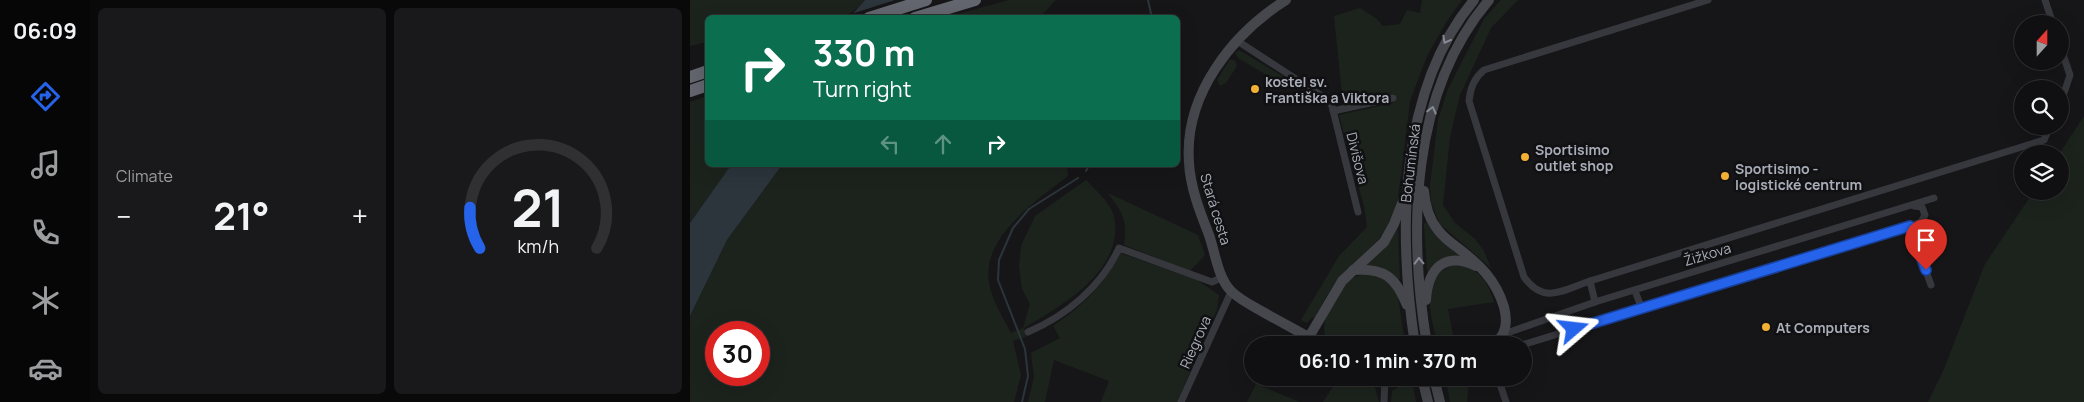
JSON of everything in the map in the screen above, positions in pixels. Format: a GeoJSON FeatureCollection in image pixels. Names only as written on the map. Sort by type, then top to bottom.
{"type":"FeatureCollection","features":[{"type":"Feature","properties":{"kind":"highway"},"geometry":{"type":"LineString","coordinates":[[878,15],[926,0]]}},
{"type":"Feature","properties":{"kind":"highway"},"geometry":{"type":"LineString","coordinates":[[925,15],[975,0]]}},
{"type":"Feature","properties":{"kind":"highway"},"geometry":{"type":"LineString","coordinates":[[690,77],[705,72]]}},
{"type":"Feature","properties":{"kind":"highway"},"geometry":{"type":"LineString","coordinates":[[690,91],[705,86]]}},
{"type":"Feature","properties":{"kind":"main road","name":"Stará cesta"},"geometry":{"type":"LineString","coordinates":[[1231,292],[1223,277],[1192,184],[1189,146],[1193,121],[1203,93],[1217,66],[1236,40],[1261,17],[1286,0]]}},
{"type":"Feature","properties":{"kind":"main road","name":"Bohumínská"},"geometry":{"type":"LineString","coordinates":[[1414,336],[1406,251],[1409,179],[1416,131],[1431,73],[1452,29],[1474,0]]}},
{"type":"Feature","properties":{"kind":"main road","name":"Bohumínská"},"geometry":{"type":"LineString","coordinates":[[1426,336],[1418,251],[1419,204],[1423,157],[1431,112],[1442,78],[1462,36],[1489,0]]}},
{"type":"Feature","properties":{"kind":"main road"},"geometry":{"type":"LineString","coordinates":[[1423,157],[1424,194],[1431,219],[1444,237],[1486,271],[1494,282],[1503,304],[1507,321],[1504,334]]}},
{"type":"Feature","properties":{"kind":"main road"},"geometry":{"type":"LineString","coordinates":[[1310,336],[1332,296],[1353,270],[1377,250],[1387,237],[1400,210],[1409,179]]}},
{"type":"Feature","properties":{"kind":"main road"},"geometry":{"type":"LineString","coordinates":[[1424,327],[1428,284],[1434,270],[1446,262],[1461,260],[1486,271]]}},
{"type":"Feature","properties":{"kind":"main road"},"geometry":{"type":"LineString","coordinates":[[1353,270],[1375,270],[1388,276],[1404,299],[1413,329]]}},
{"type":"Feature","properties":{"kind":"main road"},"geometry":{"type":"LineString","coordinates":[[1231,292],[1307,336]]}},
{"type":"Feature","properties":{"kind":"main road"},"geometry":{"type":"LineString","coordinates":[[1436,386],[1440,402]]}},
{"type":"Feature","properties":{"kind":"street"},"geometry":{"type":"LineString","coordinates":[[1708,0],[1484,70],[1478,74],[1470,91],[1469,101],[1524,277],[1536,291],[1544,294],[1554,293],[2044,140],[2046,135]]}},
{"type":"Feature","properties":{"kind":"street"},"geometry":{"type":"LineString","coordinates":[[2045,0],[2050,15]]}},
{"type":"Feature","properties":{"kind":"street","name":"Divišova"},"geometry":{"type":"LineString","coordinates":[[1236,40],[1328,100],[1333,110],[1358,212]]}},
{"type":"Feature","properties":{"kind":"street"},"geometry":{"type":"LineString","coordinates":[[1333,110],[1394,98]]}},
{"type":"Feature","properties":{"kind":"street","name":"Žižkova"},"geometry":{"type":"LineString","coordinates":[[1504,334],[1595,302],[1934,198]]}},
{"type":"Feature","properties":{"kind":"street"},"geometry":{"type":"LineString","coordinates":[[1532,342],[1910,226],[1924,220],[1925,211],[1920,206],[1903,207]]}},
{"type":"Feature","properties":{"kind":"street"},"geometry":{"type":"LineString","coordinates":[[1910,226],[1931,284]]}},
{"type":"Feature","properties":{"kind":"street"},"geometry":{"type":"LineString","coordinates":[[1028,332],[1068,309],[1086,294],[1108,270],[1119,248],[1212,282],[1223,277]]}},
{"type":"Feature","properties":{"kind":"street"},"geometry":{"type":"LineString","coordinates":[[1590,281],[1595,302]]}},
{"type":"Feature","properties":{"kind":"street"},"geometry":{"type":"LineString","coordinates":[[1635,291],[1642,309]]}},
{"type":"Feature","properties":{"kind":"street","name":"Riegrova"},"geometry":{"type":"LineString","coordinates":[[1182,402],[1231,292]]}},
{"type":"Feature","properties":{"kind":"street"},"geometry":{"type":"LineString","coordinates":[[1384,402],[1385,386]]}},
{"type":"Feature","properties":{"kind":"street"},"geometry":{"type":"LineString","coordinates":[[1501,386],[1506,402]]}},
{"type":"Feature","properties":{"kind":"shaded area"},"geometry":{"type":"Polygon","coordinates":[[[690,0],[865,0],[853,12],[845,15],[705,15],[705,42],[690,46],[690,0]]]}},
{"type":"Feature","properties":{"kind":"shaded area"},"geometry":{"type":"Polygon","coordinates":[[[865,0],[913,0],[860,15],[852,15],[865,0]]]}},
{"type":"Feature","properties":{"kind":"shaded area"},"geometry":{"type":"Polygon","coordinates":[[[1009,0],[1056,0],[1042,15],[954,15],[1009,0]]]}},
{"type":"Feature","properties":{"kind":"shaded area"},"geometry":{"type":"Polygon","coordinates":[[[1422,0],[1462,0],[1447,21],[1427,56],[1410,101],[1398,198],[1391,220],[1379,239],[1335,282],[1314,318],[1312,317],[1307,323],[1301,320],[1339,256],[1367,227],[1364,206],[1339,115],[1393,103],[1395,94],[1343,104],[1334,16],[1360,8],[1377,19],[1383,26],[1400,24],[1407,10],[1420,13],[1422,0]]]}},
{"type":"Feature","properties":{"kind":"shaded area"},"geometry":{"type":"Polygon","coordinates":[[[1501,0],[1518,0],[1491,28],[1460,95],[1450,137],[1443,205],[1455,223],[1475,239],[1484,251],[1491,268],[1440,224],[1431,203],[1430,185],[1438,120],[1448,89],[1484,19],[1501,0]]]}},
{"type":"Feature","properties":{"kind":"shaded area"},"geometry":{"type":"Polygon","coordinates":[[[1239,50],[1294,83],[1290,89],[1238,58],[1235,53],[1239,50]]]}},
{"type":"Feature","properties":{"kind":"shaded area"},"geometry":{"type":"Polygon","coordinates":[[[1230,59],[1235,61],[1237,66],[1226,83],[1220,86],[1217,80],[1230,59]]]}},
{"type":"Feature","properties":{"kind":"shaded area"},"geometry":{"type":"Polygon","coordinates":[[[705,97],[705,167],[730,167],[690,223],[690,102],[705,97]]]}},
{"type":"Feature","properties":{"kind":"shaded area"},"geometry":{"type":"Polygon","coordinates":[[[2084,116],[2084,402],[1928,402],[1943,371],[1985,264],[2028,200],[2069,200],[2069,145],[2065,145],[2084,116]]]}},
{"type":"Feature","properties":{"kind":"shaded area"},"geometry":{"type":"Polygon","coordinates":[[[730,167],[781,167],[727,240],[690,316],[690,223],[730,167]]]}},
{"type":"Feature","properties":{"kind":"shaded area"},"geometry":{"type":"Polygon","coordinates":[[[781,167],[1067,167],[1068,176],[1041,196],[1014,221],[1002,235],[994,250],[989,266],[990,290],[1011,333],[1023,328],[1030,304],[1022,289],[1019,266],[1021,246],[1035,216],[1086,180],[1112,211],[1115,236],[1110,253],[1100,270],[1072,297],[1024,328],[1026,337],[1013,341],[1021,375],[1014,402],[690,402],[690,316],[727,240],[781,167]]]}},
{"type":"Feature","properties":{"kind":"shaded area"},"geometry":{"type":"Polygon","coordinates":[[[1108,193],[1198,235],[1205,255],[1190,271],[1124,245],[1125,229],[1123,217],[1108,193]]]}},
{"type":"Feature","properties":{"kind":"shaded area"},"geometry":{"type":"Polygon","coordinates":[[[1426,222],[1438,238],[1461,256],[1442,260],[1427,272],[1424,224],[1426,222]]]}},
{"type":"Feature","properties":{"kind":"shaded area"},"geometry":{"type":"Polygon","coordinates":[[[1398,229],[1400,278],[1398,281],[1364,266],[1386,245],[1398,229]]]}},
{"type":"Feature","properties":{"kind":"shaded area"},"geometry":{"type":"Polygon","coordinates":[[[1120,253],[1197,280],[1219,295],[1217,310],[1177,402],[1101,402],[1109,381],[1054,360],[1045,402],[1028,402],[1034,377],[1031,353],[1060,338],[1053,326],[1074,311],[1092,294],[1114,265],[1120,253]]]}},
{"type":"Feature","properties":{"kind":"shaded area"},"geometry":{"type":"Polygon","coordinates":[[[1455,265],[1476,272],[1485,281],[1494,302],[1448,309],[1453,336],[1436,336],[1432,322],[1430,298],[1432,287],[1436,277],[1443,270],[1455,265]]]}},
{"type":"Feature","properties":{"kind":"shaded area"},"geometry":{"type":"Polygon","coordinates":[[[1375,273],[1392,285],[1398,296],[1404,336],[1325,336],[1325,319],[1332,302],[1349,281],[1363,275],[1375,273]]]}},
{"type":"Feature","properties":{"kind":"shaded area"},"geometry":{"type":"Polygon","coordinates":[[[1255,386],[1261,386],[1300,402],[1247,402],[1255,386]]]}},
{"type":"Feature","properties":{"kind":"shaded area"},"geometry":{"type":"Polygon","coordinates":[[[1334,386],[1374,386],[1379,402],[1323,402],[1334,386]]]}},
{"type":"Feature","properties":{"kind":"shaded area"},"geometry":{"type":"Polygon","coordinates":[[[1400,386],[1413,386],[1416,402],[1391,402],[1392,391],[1400,386]]]}},
{"type":"Feature","properties":{"kind":"shaded area"},"geometry":{"type":"Polygon","coordinates":[[[1447,386],[1468,386],[1467,402],[1450,402],[1447,386]]]}},
{"type":"Feature","properties":{"kind":"pier"},"geometry":{"type":"Polygon","coordinates":[[[895,0],[915,0],[904,15],[848,15],[895,0]]]}},
{"type":"Feature","properties":{"kind":"waterway"},"geometry":{"type":"LineString","coordinates":[[1148,0],[1151,15]]}},
{"type":"Feature","properties":{"kind":"waterway"},"geometry":{"type":"LineString","coordinates":[[1086,171],[1088,167]]}},
{"type":"Feature","properties":{"kind":"waterway"},"geometry":{"type":"LineString","coordinates":[[1022,402],[1028,376],[1025,349],[998,280],[999,260],[1013,228],[1029,209],[1078,178]]}},
{"type":"Feature","properties":{"kind":"place","name":"kostel sv. Františka a Viktora"},"geometry":{"type":"Point","coordinates":[1255,89]}},
{"type":"Feature","properties":{"kind":"place","name":"Sportisimo outlet shop"},"geometry":{"type":"Point","coordinates":[1525,157]}},
{"type":"Feature","properties":{"kind":"place","name":"Sportisimo - logistické centrum"},"geometry":{"type":"Point","coordinates":[1725,176]}},
{"type":"Feature","properties":{"kind":"place","name":"At Computers"},"geometry":{"type":"Point","coordinates":[1766,327]}},
{"type":"Feature","properties":{"kind":"route"},"geometry":{"type":"LineString","coordinates":[[1574,329],[1784,263],[1910,226],[1926,270]]}}]}
